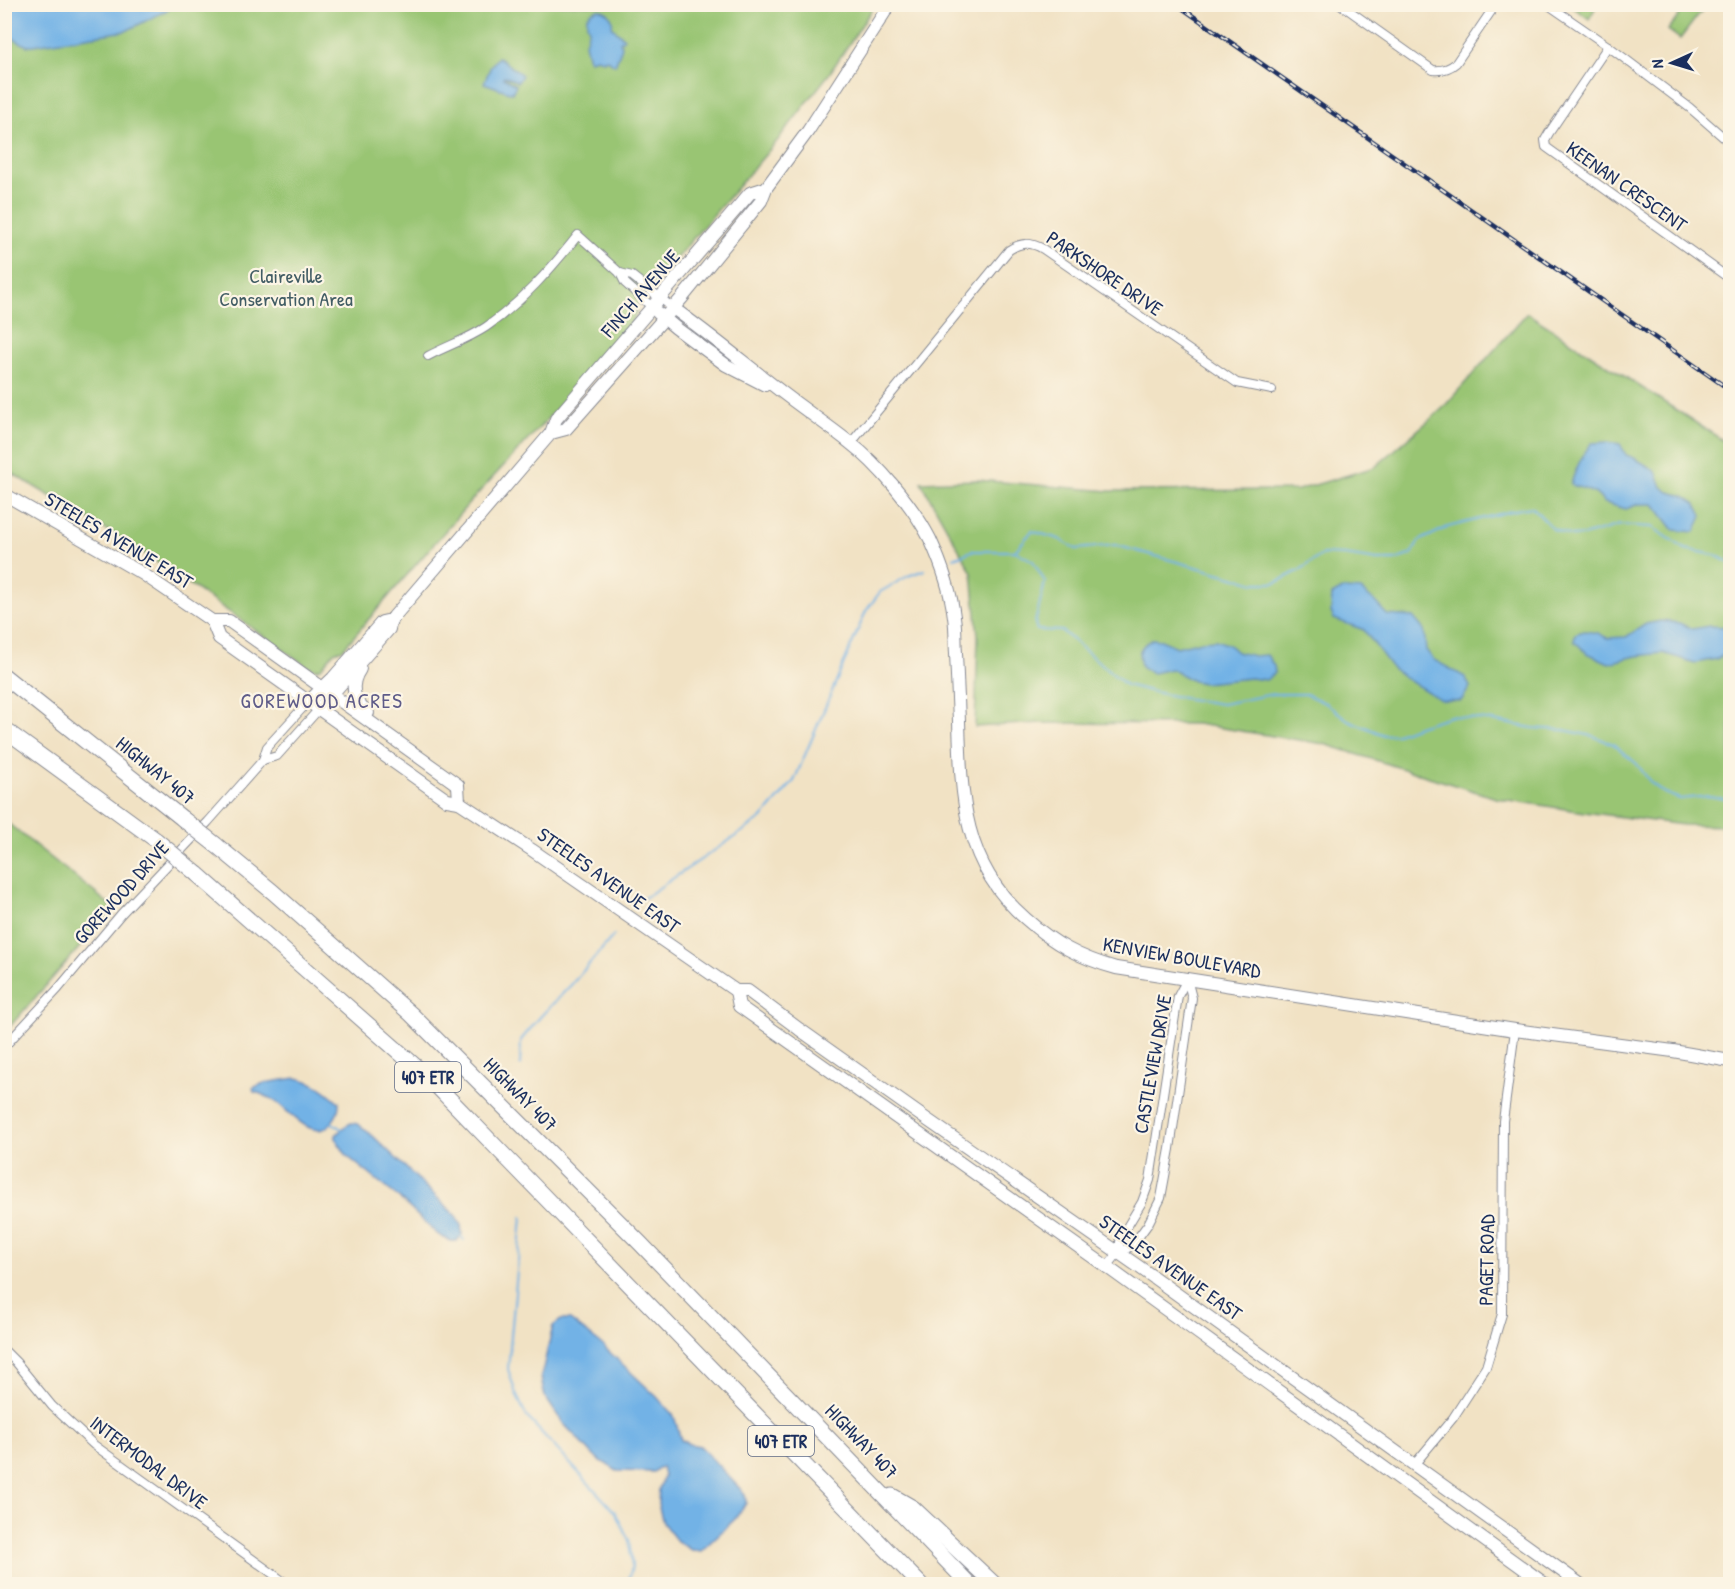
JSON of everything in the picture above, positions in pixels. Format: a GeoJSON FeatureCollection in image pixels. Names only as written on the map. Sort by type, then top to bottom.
{"type":"FeatureCollection","features":[{"type":"Feature","properties":{"kind":"highway","name":"HIGHWAY 407"},"geometry":{"type":"LineString","coordinates":[[4,676],[273,892],[411,1014],[632,1235],[969,1584]]}},
{"type":"Feature","properties":{"kind":"highway","name":"407 ETR"},"geometry":{"type":"LineString","coordinates":[[4,729],[156,840],[432,1081],[920,1584]]}},
{"type":"Feature","properties":{"kind":"highway"},"geometry":{"type":"LineString","coordinates":[[878,1488],[913,1508],[994,1584]]}},
{"type":"Feature","properties":{"kind":"main road","name":"FINCH AVENUE"},"geometry":{"type":"LineString","coordinates":[[551,433],[566,429],[673,308],[761,201],[766,188],[806,134],[890,4]]}},
{"type":"Feature","properties":{"kind":"main road","name":"FINCH AVENUE"},"geometry":{"type":"LineString","coordinates":[[313,705],[390,625],[551,433],[556,419],[750,193],[766,188]]}},
{"type":"Feature","properties":{"kind":"main road","name":"KENVIEW BOULEVARD"},"geometry":{"type":"LineString","coordinates":[[657,303],[664,318],[726,365],[788,397]]}},
{"type":"Feature","properties":{"kind":"main road","name":"KENVIEW BOULEVARD"},"geometry":{"type":"LineString","coordinates":[[673,308],[851,443],[876,467],[912,508],[930,539],[944,575],[954,616],[960,765],[967,821],[975,847],[987,873],[1005,899],[1045,936],[1072,952],[1116,968],[1731,1061]]}},
{"type":"Feature","properties":{"kind":"main road","name":"STEELES AVENUE EAST"},"geometry":{"type":"LineString","coordinates":[[4,494],[143,574],[212,621],[219,638],[447,800],[459,802],[532,850],[736,992],[748,991],[808,1036],[1118,1252],[1580,1584]]}},
{"type":"Feature","properties":{"kind":"main road","name":"STEELES AVENUE EAST"},"geometry":{"type":"LineString","coordinates":[[212,621],[229,621],[458,784],[459,802]]}},
{"type":"Feature","properties":{"kind":"main road"},"geometry":{"type":"LineString","coordinates":[[389,735],[382,723],[358,705],[353,687],[355,676],[387,636],[390,625]]}},
{"type":"Feature","properties":{"kind":"main road","name":"STEELES AVENUE EAST"},"geometry":{"type":"LineString","coordinates":[[736,992],[739,1006],[1107,1267],[1545,1584]]}},
{"type":"Feature","properties":{"kind":"street"},"geometry":{"type":"LineString","coordinates":[[1340,4],[1432,70],[1440,71],[1456,63],[1496,4]]}},
{"type":"Feature","properties":{"kind":"street"},"geometry":{"type":"LineString","coordinates":[[1547,4],[1608,46],[1690,108],[1730,142]]}},
{"type":"Feature","properties":{"kind":"street","name":"KEENAN CRESCENT"},"geometry":{"type":"LineString","coordinates":[[1608,46],[1549,133],[1545,140],[1546,147],[1731,279]]}},
{"type":"Feature","properties":{"kind":"street"},"geometry":{"type":"LineString","coordinates":[[428,356],[494,321],[527,294],[578,235],[620,273],[632,276],[657,303],[673,308]]}},
{"type":"Feature","properties":{"kind":"street","name":"PARKSHORE DRIVE"},"geometry":{"type":"LineString","coordinates":[[851,443],[1009,250],[1025,243],[1035,244],[1043,249],[1237,383],[1272,390]]}},
{"type":"Feature","properties":{"kind":"street","name":"GOREWOOD DRIVE"},"geometry":{"type":"LineString","coordinates":[[4,1047],[58,989],[121,914],[263,760],[267,747],[313,705]]}},
{"type":"Feature","properties":{"kind":"street","name":"GOREWOOD DRIVE"},"geometry":{"type":"LineString","coordinates":[[263,760],[277,756],[313,705]]}},
{"type":"Feature","properties":{"kind":"street","name":"CASTLEVIEW DRIVE"},"geometry":{"type":"LineString","coordinates":[[1107,1267],[1118,1252],[1121,1237],[1142,1202],[1150,1180],[1178,996],[1187,980]]}},
{"type":"Feature","properties":{"kind":"street","name":"CASTLEVIEW DRIVE"},"geometry":{"type":"LineString","coordinates":[[1118,1252],[1132,1246],[1148,1224],[1161,1198],[1192,998],[1187,980]]}},
{"type":"Feature","properties":{"kind":"street","name":"PAGET ROAD"},"geometry":{"type":"LineString","coordinates":[[1413,1466],[1453,1418],[1486,1367],[1502,1314],[1503,1121],[1515,1030]]}},
{"type":"Feature","properties":{"kind":"street","name":"CASTLEVIEW DRIVE"},"geometry":{"type":"LineString","coordinates":[[1155,1147],[1170,1149]]}},
{"type":"Feature","properties":{"kind":"street","name":"INTERMODAL DRIVE"},"geometry":{"type":"LineString","coordinates":[[5,1351],[52,1406],[94,1445],[287,1584]]}},
{"type":"Feature","properties":{"kind":"green space","name":"Claireville Conservation Area"},"geometry":{"type":"Polygon","coordinates":[[[4,5],[875,5],[829,74],[778,140],[636,305],[636,314],[632,322],[554,412],[471,501],[343,649],[334,652],[321,668],[316,669],[307,666],[138,549],[5,469],[4,5]]]}},
{"type":"Feature","properties":{"kind":"green space"},"geometry":{"type":"Polygon","coordinates":[[[1570,5],[1597,5],[1589,19],[1570,5]]]}},
{"type":"Feature","properties":{"kind":"green space"},"geometry":{"type":"Polygon","coordinates":[[[1687,5],[1706,5],[1680,39],[1668,30],[1687,5]]]}},
{"type":"Feature","properties":{"kind":"green space"},"geometry":{"type":"Polygon","coordinates":[[[1527,313],[1730,445],[1730,826],[1683,825],[1496,798],[1324,744],[1196,724],[1041,723],[975,727],[978,636],[972,573],[921,482],[977,480],[1110,491],[1298,490],[1375,467],[1442,409],[1527,313]]]}},
{"type":"Feature","properties":{"kind":"green space"},"geometry":{"type":"Polygon","coordinates":[[[5,821],[114,908],[5,1032],[5,821]]]}},
{"type":"Feature","properties":{"kind":"water"},"geometry":{"type":"Polygon","coordinates":[[[5,4],[177,5],[126,31],[27,46],[5,34],[5,4]]]}},
{"type":"Feature","properties":{"kind":"water"},"geometry":{"type":"Polygon","coordinates":[[[598,9],[610,15],[612,27],[624,38],[620,42],[622,47],[615,65],[606,59],[604,61],[597,58],[589,60],[585,43],[589,29],[587,17],[598,9]]]}},
{"type":"Feature","properties":{"kind":"water"},"geometry":{"type":"Polygon","coordinates":[[[498,57],[522,75],[518,82],[504,76],[503,78],[516,85],[512,93],[484,83],[491,66],[498,57]]]}},
{"type":"Feature","properties":{"kind":"water"},"geometry":{"type":"Polygon","coordinates":[[[1592,443],[1620,444],[1626,455],[1656,471],[1662,487],[1696,504],[1702,516],[1695,532],[1674,530],[1654,504],[1639,504],[1626,509],[1605,503],[1596,494],[1571,485],[1579,463],[1592,443]]]}},
{"type":"Feature","properties":{"kind":"water"},"geometry":{"type":"Polygon","coordinates":[[[1343,589],[1361,590],[1387,615],[1413,617],[1424,630],[1426,650],[1434,660],[1465,677],[1470,687],[1461,701],[1441,700],[1408,680],[1392,668],[1364,630],[1334,619],[1331,612],[1332,595],[1343,589]]]}},
{"type":"Feature","properties":{"kind":"water"},"geometry":{"type":"Polygon","coordinates":[[[1661,621],[1679,623],[1693,629],[1709,626],[1726,627],[1730,640],[1729,653],[1716,659],[1695,663],[1663,653],[1636,656],[1609,663],[1587,653],[1574,641],[1575,634],[1584,631],[1598,633],[1607,638],[1626,637],[1646,624],[1661,621]]]}},
{"type":"Feature","properties":{"kind":"water"},"geometry":{"type":"Polygon","coordinates":[[[1152,639],[1177,647],[1216,640],[1229,645],[1237,652],[1254,656],[1267,655],[1274,666],[1275,673],[1266,680],[1250,678],[1204,683],[1193,681],[1171,669],[1153,673],[1142,668],[1139,658],[1141,648],[1152,639]]]}},
{"type":"Feature","properties":{"kind":"water"},"geometry":{"type":"Polygon","coordinates":[[[296,1078],[319,1087],[339,1102],[336,1116],[325,1128],[317,1130],[302,1124],[273,1100],[254,1092],[253,1088],[264,1083],[296,1078]]]}},
{"type":"Feature","properties":{"kind":"water"},"geometry":{"type":"Polygon","coordinates":[[[351,1123],[358,1124],[374,1137],[455,1215],[461,1225],[462,1234],[457,1241],[450,1241],[437,1234],[398,1197],[347,1156],[336,1139],[336,1135],[351,1123]]]}},
{"type":"Feature","properties":{"kind":"water"},"geometry":{"type":"Polygon","coordinates":[[[561,1320],[570,1320],[601,1344],[674,1416],[681,1440],[700,1446],[745,1494],[746,1503],[735,1519],[701,1551],[691,1550],[677,1541],[663,1523],[658,1504],[659,1489],[664,1476],[662,1467],[653,1472],[617,1471],[595,1457],[563,1423],[545,1397],[541,1377],[553,1326],[561,1320]]]}},
{"type":"Feature","properties":{"kind":"waterway"},"geometry":{"type":"LineString","coordinates":[[1015,551],[1032,531],[1059,539],[1076,549],[1115,545],[1255,583],[1275,583],[1300,570],[1323,554],[1395,560],[1412,554],[1419,541],[1448,527],[1532,507],[1553,529],[1572,536],[1586,535],[1620,525],[1652,527],[1685,549],[1715,555],[1730,563]]}},
{"type":"Feature","properties":{"kind":"waterway"},"geometry":{"type":"LineString","coordinates":[[954,558],[972,551],[1015,551],[1033,561],[1045,582],[1035,623],[1037,630],[1062,631],[1126,685],[1222,704],[1273,694],[1306,694],[1327,704],[1348,720],[1384,735],[1397,734],[1451,716],[1533,728],[1564,730],[1593,736],[1613,744],[1637,764],[1651,783],[1664,793],[1680,799],[1709,796],[1730,800]]}},
{"type":"Feature","properties":{"kind":"waterway"},"geometry":{"type":"LineString","coordinates":[[641,900],[761,819],[794,781],[866,611],[880,592],[924,570]]}},
{"type":"Feature","properties":{"kind":"waterway"},"geometry":{"type":"LineString","coordinates":[[520,1065],[521,1040],[614,935]]}},
{"type":"Feature","properties":{"kind":"waterway"},"geometry":{"type":"LineString","coordinates":[[331,1122],[343,1130]]}},
{"type":"Feature","properties":{"kind":"waterway"},"geometry":{"type":"LineString","coordinates":[[522,1217],[508,1369],[527,1417],[615,1512],[629,1540],[632,1567],[627,1584]]}},
{"type":"Feature","properties":{"kind":"waterway"},"geometry":{"type":"LineString","coordinates":[[459,1235],[464,1240]]}},
{"type":"Feature","properties":{"kind":"railway"},"geometry":{"type":"LineString","coordinates":[[1176,4],[1730,390]]}},
{"type":"Feature","properties":{"kind":"district","name":"GOREWOOD ACRES"},"geometry":{"type":"Point","coordinates":[322,700]}}]}
